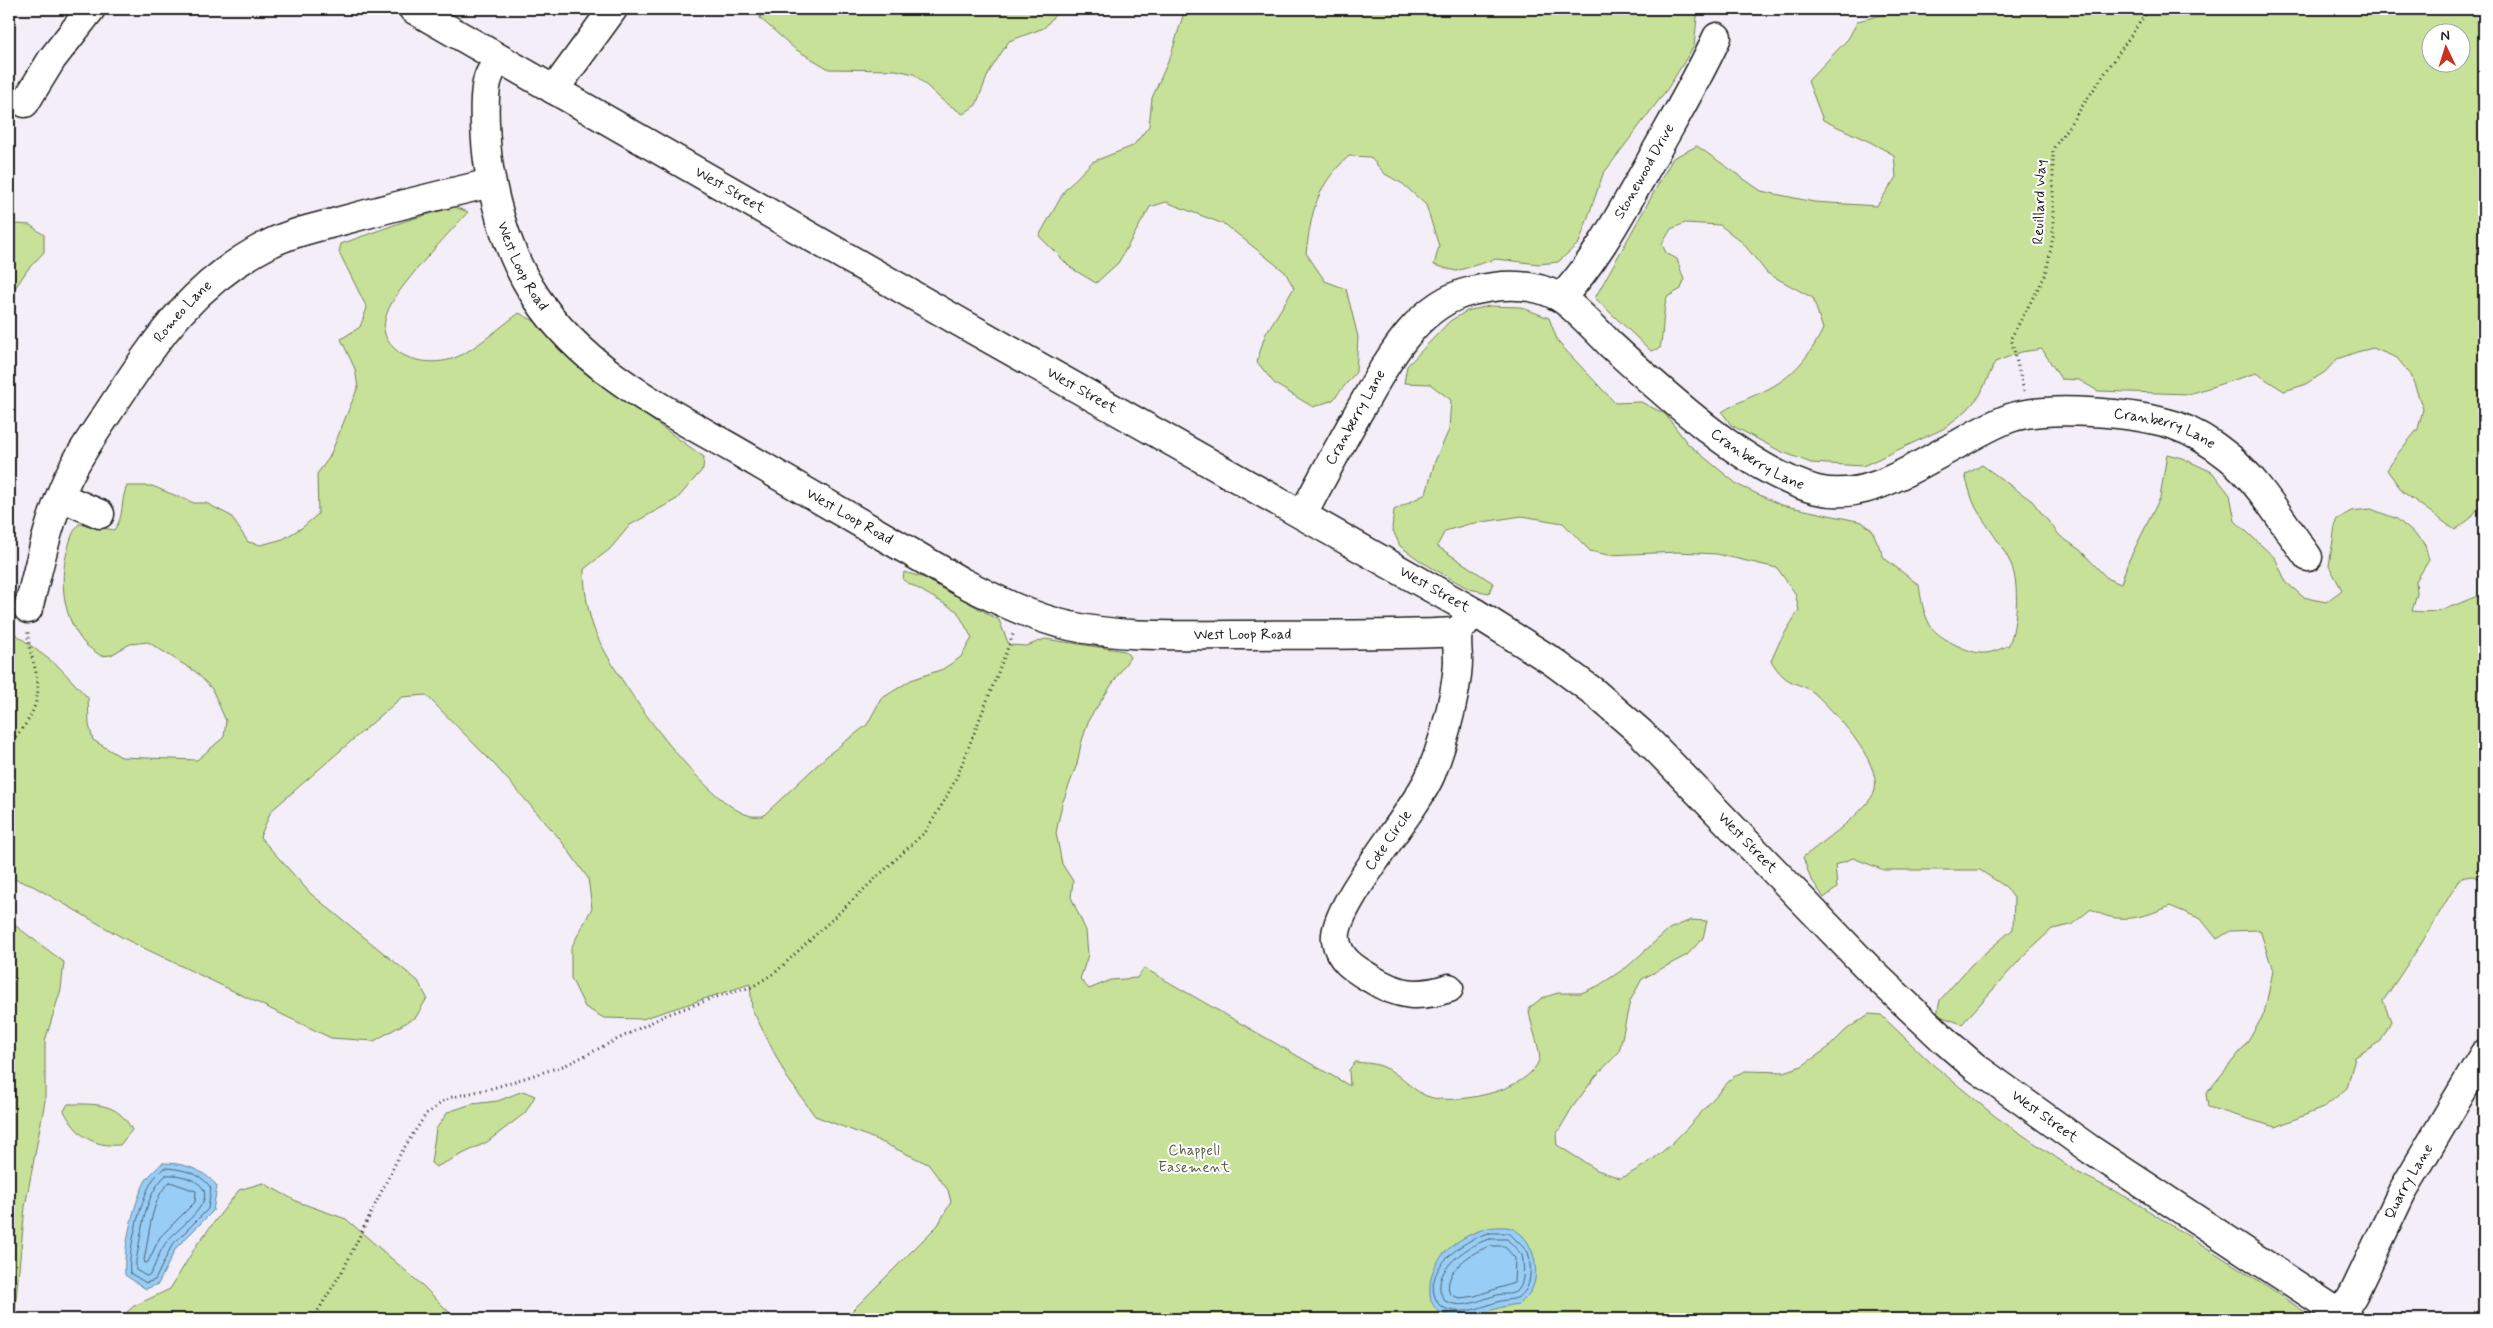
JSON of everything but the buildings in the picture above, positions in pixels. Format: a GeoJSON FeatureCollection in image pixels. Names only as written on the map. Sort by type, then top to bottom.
{"type":"FeatureCollection","features":[{"type":"Feature","properties":{"kind":"street"},"geometry":{"type":"LineString","coordinates":[[25,103],[52,59],[92,9]]}},
{"type":"Feature","properties":{"kind":"street","name":"West Street"},"geometry":{"type":"LineString","coordinates":[[413,9],[499,60],[967,326],[1302,514],[1466,622],[1552,661],[1594,692],[1640,732],[1887,987],[1975,1067],[2091,1150],[2345,1317]]}},
{"type":"Feature","properties":{"kind":"street"},"geometry":{"type":"LineString","coordinates":[[554,90],[612,9]]}},
{"type":"Feature","properties":{"kind":"street","name":"Stonewood Drive"},"geometry":{"type":"LineString","coordinates":[[1561,298],[1582,275],[1604,242],[1703,68],[1717,37]]}},
{"type":"Feature","properties":{"kind":"street","name":"West Loop Road"},"geometry":{"type":"LineString","coordinates":[[499,60],[489,76],[486,89],[488,160],[491,183],[508,239],[535,297],[590,357],[633,390],[702,431],[962,582],[1022,612],[1071,626],[1117,633],[1159,636],[1357,636],[1466,622]]}},
{"type":"Feature","properties":{"kind":"street","name":"Romeo Lane"},"geometry":{"type":"LineString","coordinates":[[28,609],[60,497],[86,445],[169,323],[204,286],[220,273],[270,243],[297,233],[399,205],[491,183]]}},
{"type":"Feature","properties":{"kind":"street","name":"Cranberry Lane"},"geometry":{"type":"LineString","coordinates":[[1302,514],[1393,354],[1418,323],[1435,308],[1457,295],[1494,287],[1533,287],[1561,298],[1645,376],[1713,432],[1746,456],[1790,479],[1818,490],[1845,493],[1877,486],[1994,425],[2029,414],[2054,412],[2139,417],[2173,425],[2192,433],[2231,458],[2247,475],[2308,557]]}},
{"type":"Feature","properties":{"kind":"street"},"geometry":{"type":"LineString","coordinates":[[60,497],[100,514]]}},
{"type":"Feature","properties":{"kind":"street","name":"Cote Circle"},"geometry":{"type":"LineString","coordinates":[[1449,988],[1417,996],[1374,981],[1346,960],[1338,947],[1336,934],[1338,922],[1352,896],[1420,796],[1430,776],[1447,726],[1455,692],[1466,622]]}},
{"type":"Feature","properties":{"kind":"street","name":"Quarry Lane"},"geometry":{"type":"LineString","coordinates":[[2345,1317],[2353,1295],[2402,1192],[2484,1054]]}},
{"type":"Feature","properties":{"kind":"path","name":"Reuillard Way"},"geometry":{"type":"LineString","coordinates":[[2029,414],[2011,338],[2046,274],[2053,237],[2053,149],[2149,9]]}},
{"type":"Feature","properties":{"kind":"path"},"geometry":{"type":"LineString","coordinates":[[9,744],[24,730],[34,710],[38,682],[28,635],[28,609]]}},
{"type":"Feature","properties":{"kind":"path"},"geometry":{"type":"LineString","coordinates":[[313,1319],[344,1268],[360,1232],[399,1156],[426,1114],[448,1098],[493,1088],[566,1065],[666,1015],[722,995],[752,987],[776,972],[926,831],[958,774],[1022,612]]}},
{"type":"Feature","properties":{"kind":"green space"},"geometry":{"type":"Polygon","coordinates":[[[762,9],[1060,9],[1044,28],[1009,41],[989,72],[976,105],[963,114],[942,100],[914,74],[896,70],[829,69],[795,49],[760,18],[762,9]]]}},
{"type":"Feature","properties":{"kind":"green space"},"geometry":{"type":"Polygon","coordinates":[[[1185,9],[1698,9],[1694,46],[1668,88],[1603,174],[1579,243],[1558,262],[1539,264],[1496,259],[1456,271],[1434,265],[1439,246],[1426,205],[1403,184],[1385,174],[1370,157],[1349,156],[1338,167],[1322,189],[1317,200],[1306,253],[1325,281],[1346,289],[1358,337],[1356,372],[1333,400],[1313,407],[1275,384],[1257,362],[1265,335],[1294,288],[1285,272],[1226,225],[1166,202],[1150,207],[1118,263],[1096,283],[1071,268],[1039,236],[1065,190],[1092,162],[1133,146],[1149,126],[1152,98],[1171,55],[1185,9]]]}},
{"type":"Feature","properties":{"kind":"green space"},"geometry":{"type":"Polygon","coordinates":[[[1890,9],[2484,9],[2484,499],[2471,518],[2455,530],[2403,492],[2387,470],[2418,429],[2423,409],[2411,375],[2397,358],[2373,348],[2337,359],[2325,372],[2304,385],[2284,391],[2256,373],[2189,394],[2098,391],[2079,380],[2061,379],[2042,349],[2021,352],[1995,362],[1980,395],[1967,410],[1943,429],[1863,466],[1811,463],[1780,451],[1731,425],[1722,412],[1783,380],[1792,373],[1812,348],[1823,329],[1813,298],[1767,273],[1743,243],[1720,225],[1685,223],[1671,229],[1662,244],[1666,253],[1677,259],[1684,280],[1681,289],[1667,297],[1660,348],[1651,351],[1595,298],[1673,158],[1697,146],[1761,191],[1814,202],[1877,206],[1896,177],[1894,155],[1823,120],[1808,81],[1848,39],[1858,21],[1890,13],[1890,9]]]}},
{"type":"Feature","properties":{"kind":"green space","name":"Chappell Easement"},"geometry":{"type":"Polygon","coordinates":[[[455,207],[468,212],[411,276],[400,290],[387,313],[384,329],[388,341],[396,350],[409,358],[417,360],[434,362],[450,360],[472,349],[519,313],[536,322],[583,371],[704,457],[703,469],[677,499],[630,525],[610,549],[584,569],[585,583],[593,626],[617,672],[659,732],[683,761],[729,805],[750,816],[763,816],[829,754],[867,725],[881,699],[911,680],[943,669],[961,657],[972,638],[957,611],[903,580],[904,572],[925,578],[999,620],[1009,645],[1027,646],[1045,639],[1125,651],[1130,657],[1089,719],[1077,764],[1062,804],[1056,833],[1062,864],[1073,881],[1071,897],[1086,931],[1088,955],[1080,979],[1089,989],[1111,980],[1137,978],[1144,968],[1350,1086],[1349,1070],[1355,1062],[1368,1063],[1388,1069],[1426,1096],[1460,1099],[1476,1097],[1508,1087],[1533,1070],[1539,1060],[1539,1056],[1529,1008],[1542,998],[1558,993],[1581,993],[1598,986],[1627,967],[1669,929],[1691,920],[1707,921],[1703,938],[1687,955],[1642,979],[1630,1001],[1619,1052],[1595,1077],[1572,1108],[1556,1135],[1557,1145],[1597,1170],[1620,1178],[1637,1170],[1668,1147],[1734,1076],[1745,1071],[1783,1072],[1802,1066],[1828,1048],[1846,1030],[1869,1014],[1881,1015],[1931,1063],[1996,1117],[2079,1173],[2130,1199],[2267,1286],[2315,1319],[844,1319],[938,1225],[951,1202],[948,1190],[928,1164],[875,1139],[815,1116],[786,1076],[752,1009],[750,984],[642,1019],[604,1018],[585,1007],[571,978],[571,948],[592,908],[588,878],[560,839],[494,764],[426,695],[402,697],[271,811],[260,837],[311,894],[418,981],[427,998],[416,1017],[374,1041],[331,1038],[125,939],[33,886],[9,877],[9,629],[59,667],[88,698],[89,725],[93,740],[121,757],[197,760],[224,737],[226,721],[212,689],[196,672],[148,642],[130,644],[111,655],[101,656],[85,644],[72,623],[63,588],[67,552],[72,537],[79,524],[114,530],[120,520],[127,486],[152,486],[194,503],[206,503],[231,516],[248,542],[261,545],[283,539],[303,527],[318,514],[317,474],[329,458],[358,387],[355,369],[341,339],[360,327],[367,308],[339,252],[341,244],[405,221],[455,207]]]}},
{"type":"Feature","properties":{"kind":"green space"},"geometry":{"type":"Polygon","coordinates":[[[17,224],[30,225],[44,235],[44,252],[28,269],[11,294],[14,307],[9,319],[9,228],[17,224]]]}},
{"type":"Feature","properties":{"kind":"green space"},"geometry":{"type":"Polygon","coordinates":[[[1489,306],[1520,307],[1549,318],[1558,342],[1615,403],[1641,402],[1665,414],[1688,444],[1738,485],[1781,505],[1862,522],[1872,530],[1884,558],[1919,585],[1924,610],[1933,630],[1952,643],[1974,652],[1988,653],[2009,645],[2016,616],[2016,583],[2011,564],[1976,508],[1965,475],[1982,465],[2032,501],[2060,536],[2080,550],[2108,579],[2121,584],[2128,562],[2160,498],[2167,454],[2182,458],[2212,472],[2230,495],[2235,521],[2275,558],[2286,582],[2303,597],[2326,602],[2342,590],[2329,566],[2336,520],[2351,511],[2371,509],[2397,519],[2424,542],[2429,560],[2416,581],[2417,594],[2412,611],[2441,610],[2484,594],[2484,879],[2472,876],[2460,878],[2421,944],[2383,1001],[2391,1021],[2381,1041],[2355,1057],[2347,1088],[2323,1108],[2275,1127],[2208,1107],[2206,1094],[2247,1043],[2264,1014],[2273,971],[2260,930],[2230,931],[2217,939],[2201,919],[2170,906],[2150,914],[2130,918],[2111,917],[2091,909],[2071,925],[2052,929],[2026,953],[1962,1024],[1937,1015],[1940,1000],[1971,965],[2013,929],[2014,898],[2006,887],[1980,870],[1884,870],[1853,858],[1835,865],[1837,888],[1824,898],[1810,877],[1803,857],[1864,807],[1875,790],[1875,778],[1871,765],[1863,751],[1843,723],[1813,692],[1786,679],[1771,661],[1780,641],[1799,610],[1795,593],[1777,568],[1717,554],[1678,552],[1608,555],[1590,551],[1563,523],[1522,516],[1469,524],[1445,531],[1437,546],[1493,583],[1489,593],[1469,589],[1422,562],[1400,546],[1392,528],[1394,510],[1426,494],[1435,461],[1449,430],[1451,400],[1430,384],[1404,383],[1407,366],[1450,321],[1467,311],[1489,306]]]}},
{"type":"Feature","properties":{"kind":"green space"},"geometry":{"type":"Polygon","coordinates":[[[9,921],[64,962],[61,989],[45,1041],[45,1101],[25,1207],[14,1319],[9,1319],[9,921]]]}},
{"type":"Feature","properties":{"kind":"green space"},"geometry":{"type":"Polygon","coordinates":[[[523,1091],[535,1096],[525,1113],[487,1142],[436,1167],[431,1163],[436,1129],[448,1112],[472,1104],[498,1101],[523,1091]]]}},
{"type":"Feature","properties":{"kind":"green space"},"geometry":{"type":"Polygon","coordinates":[[[68,1104],[97,1105],[113,1109],[120,1114],[132,1130],[120,1145],[101,1144],[93,1141],[86,1138],[74,1127],[64,1111],[68,1104]]]}},
{"type":"Feature","properties":{"kind":"green space"},"geometry":{"type":"Polygon","coordinates":[[[263,1183],[298,1202],[346,1219],[422,1285],[456,1319],[119,1319],[134,1306],[170,1289],[198,1243],[239,1190],[263,1183]]]}},
{"type":"Feature","properties":{"kind":"water"},"geometry":{"type":"Polygon","coordinates":[[[162,1163],[178,1164],[192,1168],[206,1175],[217,1186],[213,1211],[176,1248],[158,1284],[146,1289],[125,1275],[127,1240],[141,1190],[146,1180],[162,1163]]]}},
{"type":"Feature","properties":{"kind":"water"},"geometry":{"type":"Polygon","coordinates":[[[1488,1228],[1511,1228],[1525,1238],[1530,1246],[1535,1263],[1535,1281],[1531,1291],[1519,1304],[1473,1315],[1454,1316],[1441,1313],[1434,1306],[1430,1293],[1430,1281],[1439,1260],[1456,1243],[1488,1228]]]}}]}
